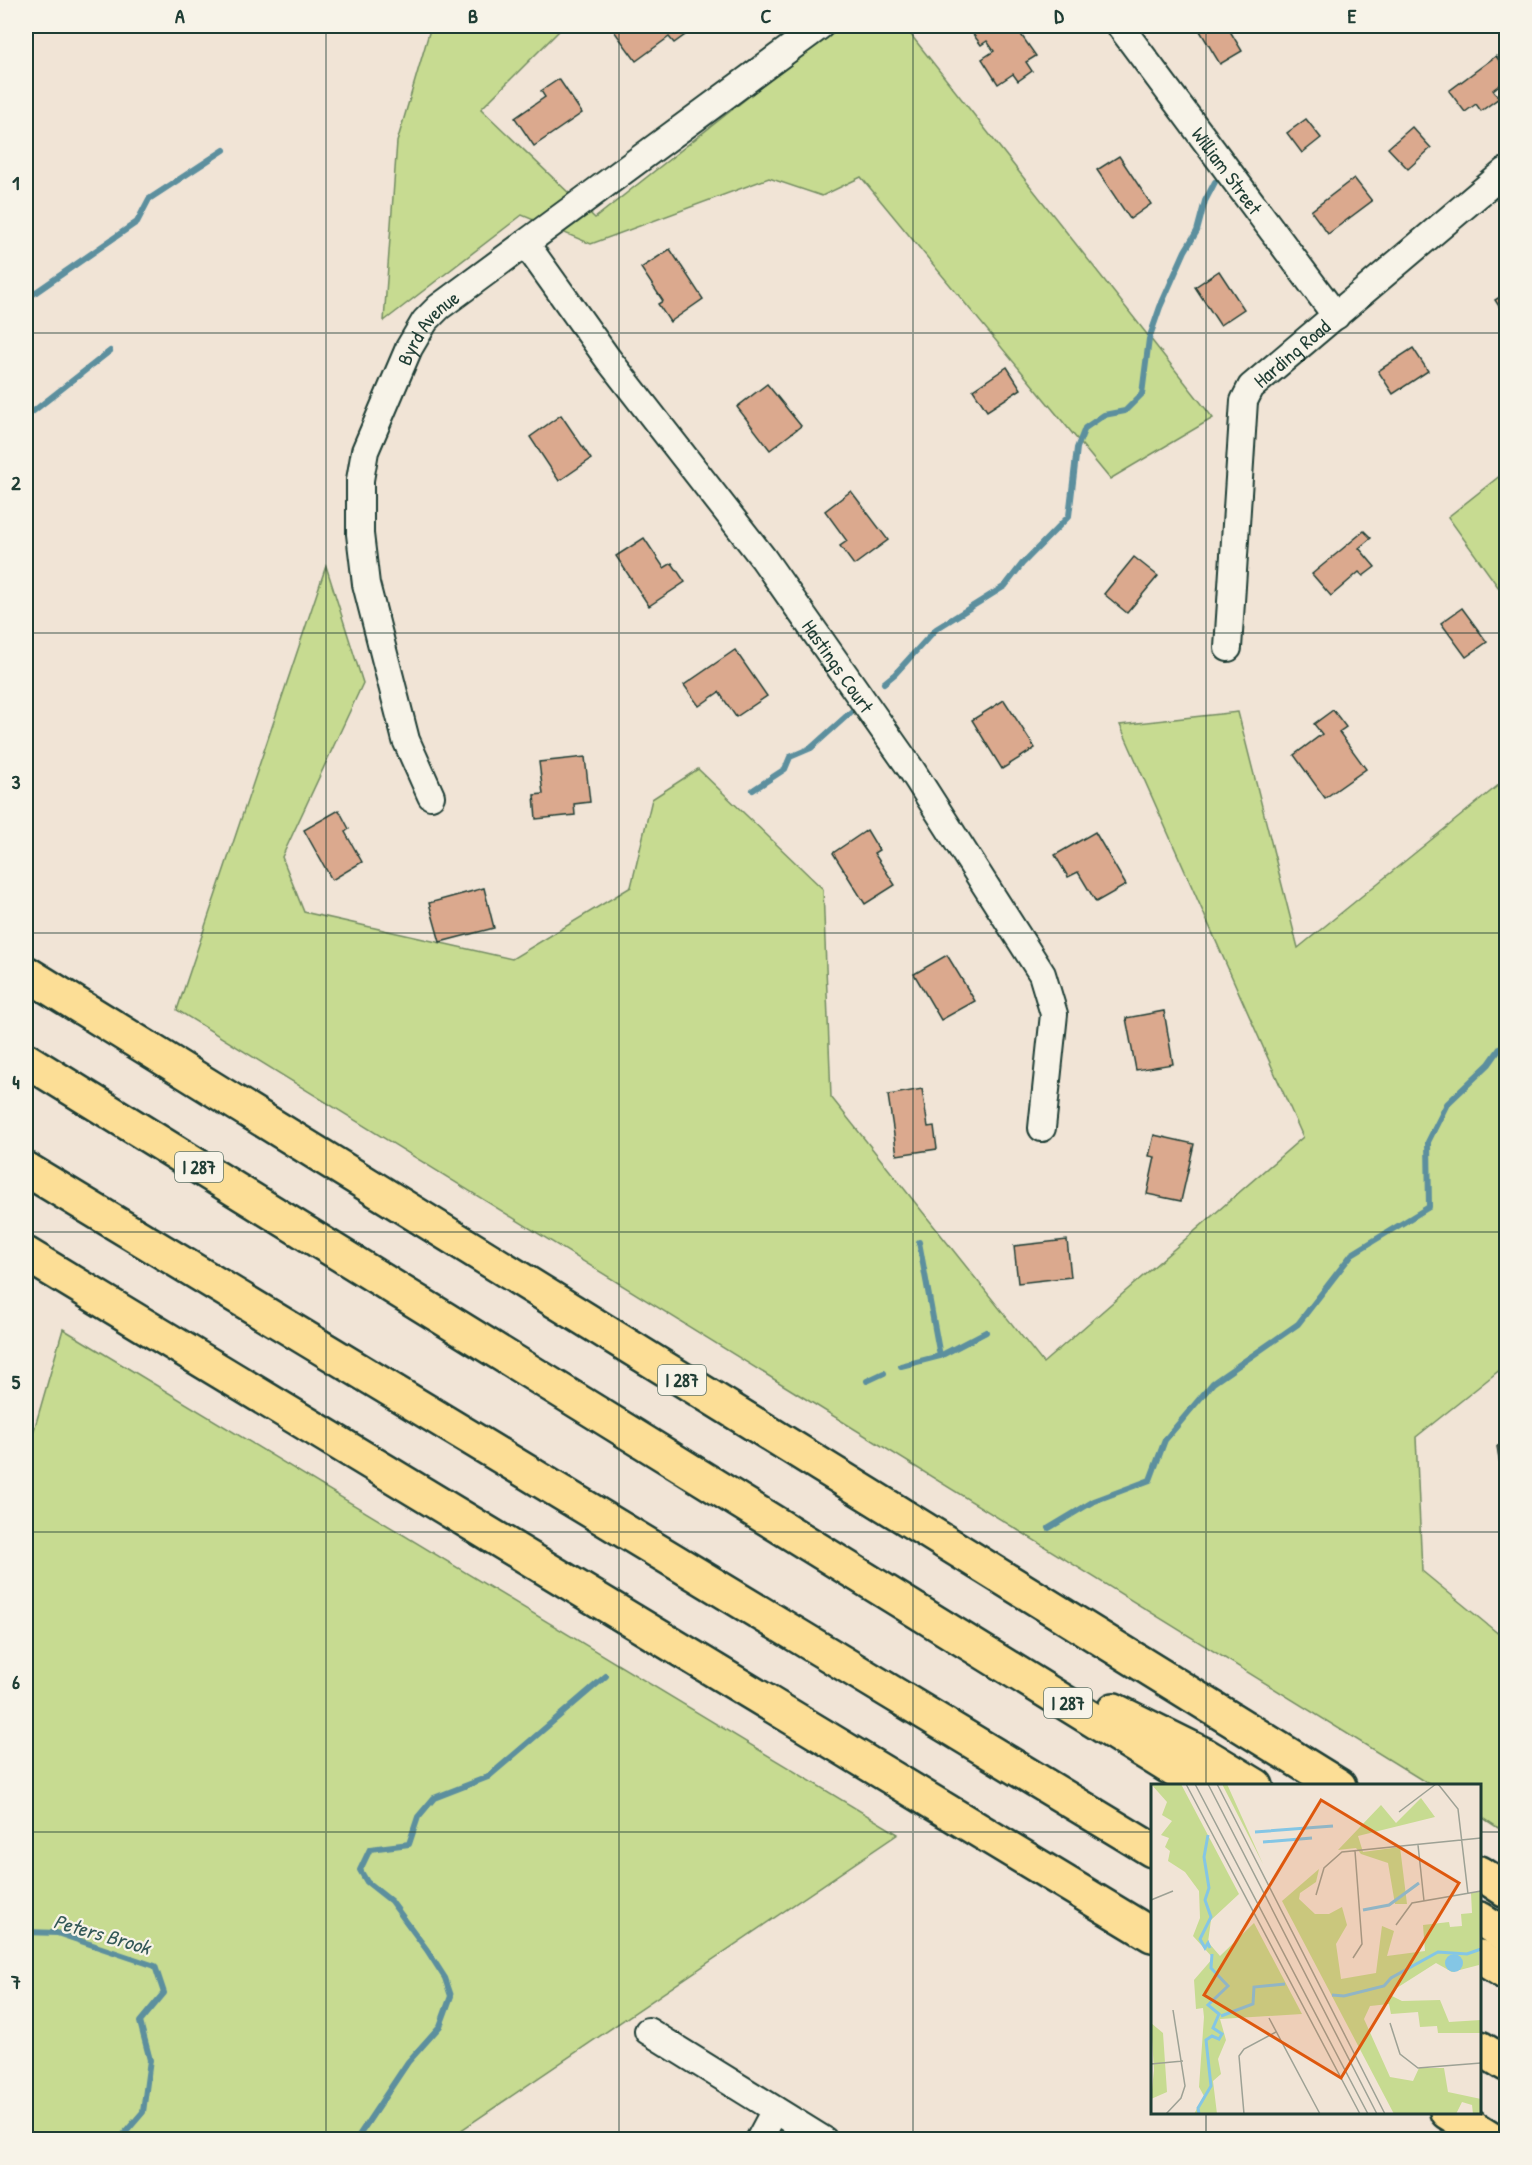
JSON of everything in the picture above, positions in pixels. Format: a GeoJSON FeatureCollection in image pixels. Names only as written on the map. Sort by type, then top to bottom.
{"type":"FeatureCollection","features":[{"type":"Feature","properties":{"kind":"highway","name":"I 287"},"geometry":{"type":"LineString","coordinates":[[26,974],[1337,1784]]}},
{"type":"Feature","properties":{"kind":"highway","name":"I 287"},"geometry":{"type":"LineString","coordinates":[[26,1060],[1198,1784]]}},
{"type":"Feature","properties":{"kind":"highway"},"geometry":{"type":"LineString","coordinates":[[26,1169],[1151,1849]]}},
{"type":"Feature","properties":{"kind":"highway"},"geometry":{"type":"LineString","coordinates":[[26,1254],[1151,1934]]}},
{"type":"Feature","properties":{"kind":"highway"},"geometry":{"type":"LineString","coordinates":[[935,1621],[1203,1754],[1254,1784]]}},
{"type":"Feature","properties":{"kind":"highway"},"geometry":{"type":"LineString","coordinates":[[1481,1874],[1506,1890]]}},
{"type":"Feature","properties":{"kind":"highway"},"geometry":{"type":"LineString","coordinates":[[1481,1920],[1506,1935]]}},
{"type":"Feature","properties":{"kind":"highway"},"geometry":{"type":"LineString","coordinates":[[1481,1958],[1506,1973]]}},
{"type":"Feature","properties":{"kind":"highway"},"geometry":{"type":"LineString","coordinates":[[1481,2049],[1506,2064]]}},
{"type":"Feature","properties":{"kind":"highway"},"geometry":{"type":"LineString","coordinates":[[1450,2114],[1492,2139]]}},
{"type":"Feature","properties":{"kind":"street","name":"Byrd Avenue"},"geometry":{"type":"LineString","coordinates":[[431,796],[406,740],[366,584],[360,534],[360,480],[365,451],[409,348],[425,321],[439,306],[820,26]]}},
{"type":"Feature","properties":{"kind":"street","name":"William Street"},"geometry":{"type":"LineString","coordinates":[[1120,26],[1336,316]]}},
{"type":"Feature","properties":{"kind":"street","name":"Harding Road"},"geometry":{"type":"LineString","coordinates":[[1228,648],[1244,401],[1251,387],[1506,171]]}},
{"type":"Feature","properties":{"kind":"street","name":"Hastings Court"},"geometry":{"type":"LineString","coordinates":[[526,244],[608,359],[763,558],[891,740],[1042,974],[1054,1014],[1042,1128]]}},
{"type":"Feature","properties":{"kind":"street"},"geometry":{"type":"LineString","coordinates":[[648,2031],[824,2139]]}},
{"type":"Feature","properties":{"kind":"street"},"geometry":{"type":"LineString","coordinates":[[759,2139],[776,2110]]}},
{"type":"Feature","properties":{"kind":"green space"},"geometry":{"type":"Polygon","coordinates":[[[431,26],[564,26],[481,109],[595,218],[838,26],[904,26],[1213,418],[1110,479],[861,177],[822,196],[769,178],[591,244],[522,215],[384,321],[397,142],[431,26]]]}},
{"type":"Feature","properties":{"kind":"green space"},"geometry":{"type":"Polygon","coordinates":[[[1506,471],[1506,598],[1448,517],[1506,471]]]}},
{"type":"Feature","properties":{"kind":"green space"},"geometry":{"type":"Polygon","coordinates":[[[326,566],[363,683],[282,857],[304,912],[512,959],[631,887],[652,799],[698,769],[823,889],[831,1097],[1043,1363],[1303,1137],[1120,725],[1238,712],[1298,948],[1506,779],[1506,1365],[1416,1437],[1422,1571],[1506,1640],[1506,1833],[1481,1817],[1481,1784],[1428,1784],[177,1010],[326,566]]]}},
{"type":"Feature","properties":{"kind":"green space"},"geometry":{"type":"Polygon","coordinates":[[[63,1329],[898,1834],[448,2139],[26,2139],[26,1458],[63,1329]]]}},
{"type":"Feature","properties":{"kind":"building"},"geometry":{"type":"Polygon","coordinates":[[[621,26],[689,26],[692,30],[674,43],[669,37],[636,61],[614,31],[621,26]]]}},
{"type":"Feature","properties":{"kind":"building"},"geometry":{"type":"Polygon","coordinates":[[[967,26],[1015,26],[1036,56],[1026,62],[1032,71],[1018,81],[1013,74],[998,84],[982,59],[994,51],[987,41],[981,45],[967,26]]]}},
{"type":"Feature","properties":{"kind":"building"},"geometry":{"type":"Polygon","coordinates":[[[1197,26],[1227,26],[1242,51],[1220,64],[1197,26]]]}},
{"type":"Feature","properties":{"kind":"building"},"geometry":{"type":"Polygon","coordinates":[[[1496,56],[1506,70],[1506,80],[1493,90],[1499,98],[1481,111],[1476,104],[1465,112],[1449,91],[1496,56]]]}},
{"type":"Feature","properties":{"kind":"building"},"geometry":{"type":"Polygon","coordinates":[[[559,79],[582,113],[534,146],[515,118],[545,97],[541,91],[559,79]]]}},
{"type":"Feature","properties":{"kind":"building"},"geometry":{"type":"Polygon","coordinates":[[[1306,119],[1321,138],[1302,153],[1287,133],[1306,119]]]}},
{"type":"Feature","properties":{"kind":"building"},"geometry":{"type":"Polygon","coordinates":[[[1412,127],[1431,148],[1408,169],[1388,148],[1412,127]]]}},
{"type":"Feature","properties":{"kind":"building"},"geometry":{"type":"Polygon","coordinates":[[[1119,156],[1151,204],[1130,219],[1097,170],[1119,156]]]}},
{"type":"Feature","properties":{"kind":"building"},"geometry":{"type":"Polygon","coordinates":[[[1354,178],[1372,201],[1328,234],[1311,211],[1354,178]]]}},
{"type":"Feature","properties":{"kind":"building"},"geometry":{"type":"Polygon","coordinates":[[[670,249],[703,299],[670,322],[658,304],[663,301],[641,268],[670,249]]]}},
{"type":"Feature","properties":{"kind":"building"},"geometry":{"type":"Polygon","coordinates":[[[1219,271],[1244,309],[1220,325],[1195,287],[1219,271]]]}},
{"type":"Feature","properties":{"kind":"building"},"geometry":{"type":"Polygon","coordinates":[[[1506,293],[1506,317],[1495,300],[1506,293]]]}},
{"type":"Feature","properties":{"kind":"building"},"geometry":{"type":"Polygon","coordinates":[[[1413,348],[1428,371],[1393,394],[1378,371],[1413,348]]]}},
{"type":"Feature","properties":{"kind":"building"},"geometry":{"type":"Polygon","coordinates":[[[1007,367],[1021,389],[987,411],[973,390],[1007,367]]]}},
{"type":"Feature","properties":{"kind":"building"},"geometry":{"type":"Polygon","coordinates":[[[767,384],[801,426],[770,450],[737,407],[767,384]]]}},
{"type":"Feature","properties":{"kind":"building"},"geometry":{"type":"Polygon","coordinates":[[[561,415],[591,459],[559,481],[530,437],[561,415]]]}},
{"type":"Feature","properties":{"kind":"building"},"geometry":{"type":"Polygon","coordinates":[[[851,491],[888,540],[854,565],[840,546],[847,541],[825,511],[851,491]]]}},
{"type":"Feature","properties":{"kind":"building"},"geometry":{"type":"Polygon","coordinates":[[[1364,531],[1371,538],[1359,548],[1375,567],[1363,576],[1359,572],[1331,596],[1312,574],[1364,531]]]}},
{"type":"Feature","properties":{"kind":"building"},"geometry":{"type":"Polygon","coordinates":[[[644,538],[664,568],[672,563],[685,582],[649,606],[616,556],[644,538]]]}},
{"type":"Feature","properties":{"kind":"building"},"geometry":{"type":"Polygon","coordinates":[[[1134,557],[1158,576],[1127,613],[1104,594],[1134,557]]]}},
{"type":"Feature","properties":{"kind":"building"},"geometry":{"type":"Polygon","coordinates":[[[1462,608],[1487,642],[1466,657],[1441,623],[1462,608]]]}},
{"type":"Feature","properties":{"kind":"building"},"geometry":{"type":"Polygon","coordinates":[[[735,650],[767,696],[736,717],[719,692],[699,706],[684,685],[735,650]]]}},
{"type":"Feature","properties":{"kind":"building"},"geometry":{"type":"Polygon","coordinates":[[[1004,700],[1035,748],[1002,769],[972,720],[1004,700]]]}},
{"type":"Feature","properties":{"kind":"building"},"geometry":{"type":"Polygon","coordinates":[[[1333,710],[1346,727],[1339,732],[1366,769],[1325,798],[1294,755],[1322,734],[1314,724],[1333,710]]]}},
{"type":"Feature","properties":{"kind":"building"},"geometry":{"type":"Polygon","coordinates":[[[585,757],[590,802],[574,804],[575,815],[536,819],[534,795],[543,794],[539,762],[585,757]]]}},
{"type":"Feature","properties":{"kind":"building"},"geometry":{"type":"Polygon","coordinates":[[[339,810],[349,829],[345,832],[362,862],[332,880],[304,830],[339,810]]]}},
{"type":"Feature","properties":{"kind":"building"},"geometry":{"type":"Polygon","coordinates":[[[867,830],[879,850],[874,853],[895,885],[865,904],[833,853],[867,830]]]}},
{"type":"Feature","properties":{"kind":"building"},"geometry":{"type":"Polygon","coordinates":[[[1095,832],[1126,885],[1096,902],[1078,872],[1068,877],[1055,855],[1095,832]]]}},
{"type":"Feature","properties":{"kind":"building"},"geometry":{"type":"Polygon","coordinates":[[[484,888],[494,928],[440,942],[429,903],[484,888]]]}},
{"type":"Feature","properties":{"kind":"building"},"geometry":{"type":"Polygon","coordinates":[[[947,955],[975,1001],[941,1020],[914,974],[947,955]]]}},
{"type":"Feature","properties":{"kind":"building"},"geometry":{"type":"Polygon","coordinates":[[[1164,1011],[1173,1064],[1136,1070],[1126,1018],[1164,1011]]]}},
{"type":"Feature","properties":{"kind":"building"},"geometry":{"type":"Polygon","coordinates":[[[922,1089],[928,1127],[934,1126],[937,1149],[897,1155],[888,1095],[922,1089]]]}},
{"type":"Feature","properties":{"kind":"building"},"geometry":{"type":"Polygon","coordinates":[[[1154,1135],[1194,1144],[1181,1201],[1147,1194],[1155,1157],[1149,1156],[1154,1135]]]}},
{"type":"Feature","properties":{"kind":"building"},"geometry":{"type":"Polygon","coordinates":[[[1067,1240],[1071,1277],[1018,1283],[1014,1246],[1067,1240]]]}},
{"type":"Feature","properties":{"kind":"building"},"geometry":{"type":"Polygon","coordinates":[[[1506,1444],[1506,1487],[1504,1488],[1497,1446],[1506,1444]]]}},
{"type":"Feature","properties":{"kind":"waterway"},"geometry":{"type":"LineString","coordinates":[[26,299],[137,222],[149,199],[224,150]]}},
{"type":"Feature","properties":{"kind":"waterway"},"geometry":{"type":"LineString","coordinates":[[884,683],[936,629],[1005,586],[1022,564],[1069,516],[1077,448],[1085,428],[1104,415],[1125,411],[1142,394],[1149,339],[1160,307],[1185,251],[1197,231],[1205,201],[1215,182]]}},
{"type":"Feature","properties":{"kind":"waterway"},"geometry":{"type":"LineString","coordinates":[[26,417],[110,351]]}},
{"type":"Feature","properties":{"kind":"waterway"},"geometry":{"type":"LineString","coordinates":[[753,790],[785,769],[790,757],[811,748],[851,712]]}},
{"type":"Feature","properties":{"kind":"waterway"},"geometry":{"type":"LineString","coordinates":[[1049,1528],[1094,1501],[1150,1480],[1165,1440],[1213,1383],[1298,1324],[1352,1254],[1429,1207],[1428,1142],[1447,1104],[1489,1064],[1506,1040]]}},
{"type":"Feature","properties":{"kind":"waterway"},"geometry":{"type":"LineString","coordinates":[[919,1242],[940,1356]]}},
{"type":"Feature","properties":{"kind":"waterway"},"geometry":{"type":"LineString","coordinates":[[901,1366],[940,1356],[986,1332]]}},
{"type":"Feature","properties":{"kind":"waterway"},"geometry":{"type":"LineString","coordinates":[[867,1381],[884,1373]]}},
{"type":"Feature","properties":{"kind":"waterway"},"geometry":{"type":"LineString","coordinates":[[356,2140],[408,2062],[440,2026],[451,1996],[445,1978],[427,1950],[391,1901],[367,1882],[360,1870],[370,1849],[409,1844],[418,1817],[434,1798],[488,1777],[606,1676]]}},
{"type":"Feature","properties":{"kind":"waterway","name":"Peters Brook"},"geometry":{"type":"LineString","coordinates":[[26,1932],[57,1933],[155,1966],[164,1993],[140,2022],[150,2060],[143,2112],[119,2140]]}}]}
